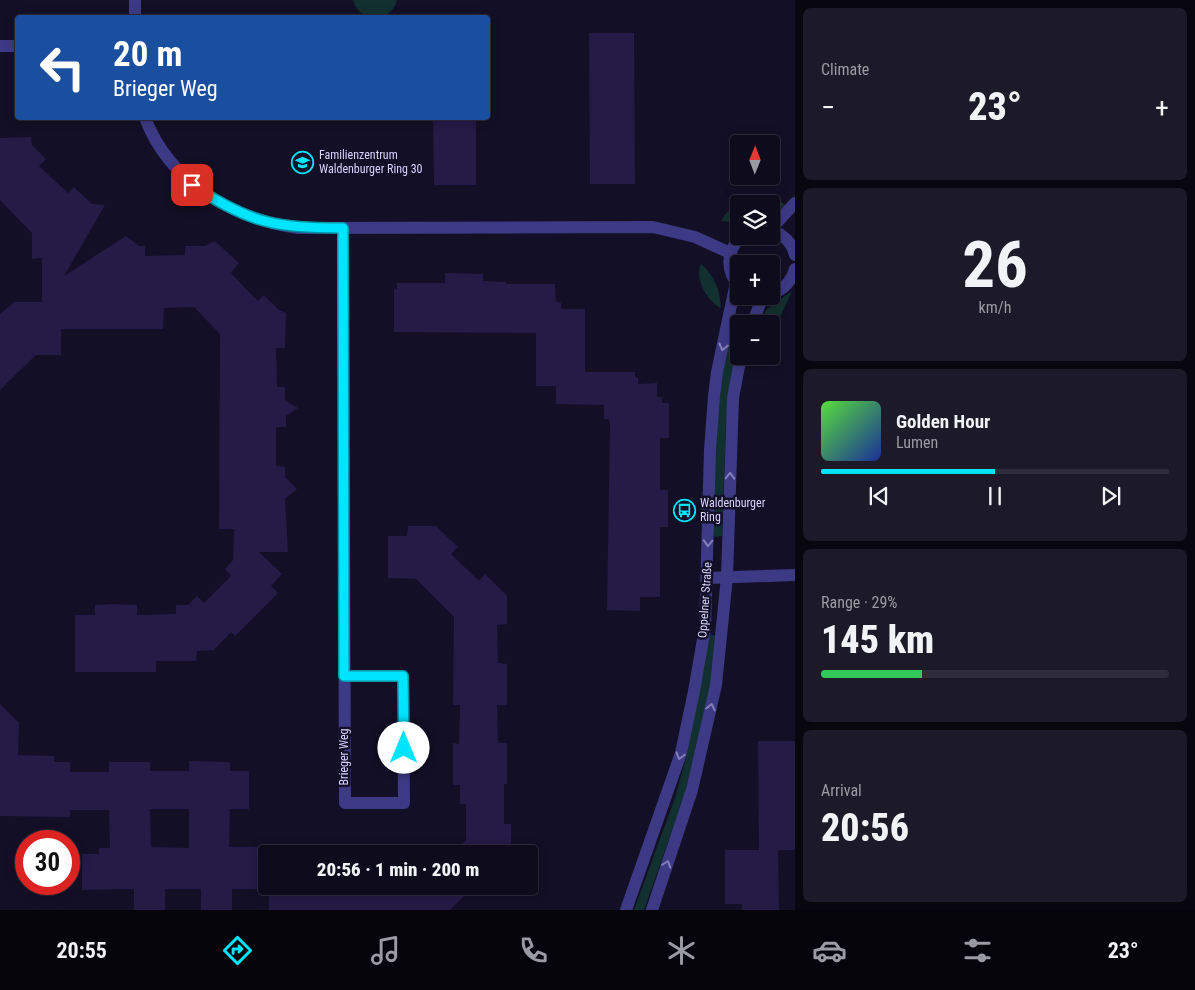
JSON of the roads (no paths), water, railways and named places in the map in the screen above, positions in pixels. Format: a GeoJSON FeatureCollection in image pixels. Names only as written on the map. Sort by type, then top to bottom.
{"type":"FeatureCollection","features":[{"type":"Feature","properties":{"kind":"street"},"geometry":{"type":"LineString","coordinates":[[135,0],[135,15]]}},
{"type":"Feature","properties":{"kind":"street"},"geometry":{"type":"LineString","coordinates":[[0,46],[15,46]]}},
{"type":"Feature","properties":{"kind":"street"},"geometry":{"type":"LineString","coordinates":[[147,120],[152,134],[171,161],[192,185],[220,204],[273,225],[298,228],[653,227],[695,237],[730,253],[735,245]]}},
{"type":"Feature","properties":{"kind":"street"},"geometry":{"type":"LineString","coordinates":[[780,220],[795,203]]}},
{"type":"Feature","properties":{"kind":"street","name":"Brieger Weg"},"geometry":{"type":"LineString","coordinates":[[343,228],[344,676],[345,803],[404,802],[403,676],[344,676]]}},
{"type":"Feature","properties":{"kind":"street"},"geometry":{"type":"LineString","coordinates":[[780,234],[795,251]]}},
{"type":"Feature","properties":{"kind":"street","name":"Oppelner Straße"},"geometry":{"type":"LineString","coordinates":[[730,253],[730,266]]}},
{"type":"Feature","properties":{"kind":"street"},"geometry":{"type":"LineString","coordinates":[[780,290],[790,280],[795,270]]}},
{"type":"Feature","properties":{"kind":"street","name":"Oppelner Straße"},"geometry":{"type":"LineString","coordinates":[[626,910],[681,753],[705,628],[710,450],[714,396],[717,372],[732,305]]}},
{"type":"Feature","properties":{"kind":"street","name":"Oppelner Straße"},"geometry":{"type":"LineString","coordinates":[[652,910],[692,790],[716,685],[727,577],[733,398],[739,365]]}},
{"type":"Feature","properties":{"kind":"street"},"geometry":{"type":"LineString","coordinates":[[707,578],[795,575]]}},
{"type":"Feature","properties":{"kind":"place","name":"Familienzentrum Waldenburger Ring 30"},"geometry":{"type":"Point","coordinates":[303,162]}},
{"type":"Feature","properties":{"kind":"place","name":"Waldenburger Ring"},"geometry":{"type":"Point","coordinates":[684,510]}}]}
